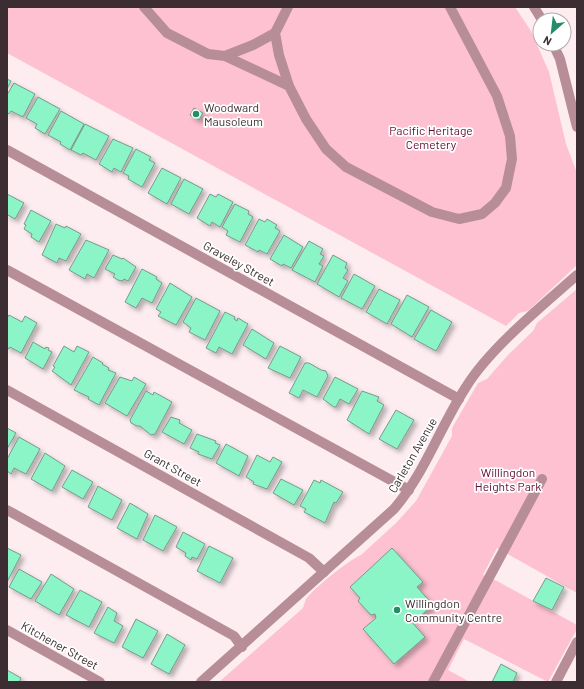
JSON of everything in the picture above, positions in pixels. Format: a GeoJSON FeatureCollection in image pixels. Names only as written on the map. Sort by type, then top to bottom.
{"type":"FeatureCollection","features":[{"type":"Feature","properties":{"kind":"street"},"geometry":{"type":"LineString","coordinates":[[144,7],[167,33],[208,54],[225,56],[289,86]]}},
{"type":"Feature","properties":{"kind":"street"},"geometry":{"type":"LineString","coordinates":[[225,56],[253,45],[275,33],[288,7]]}},
{"type":"Feature","properties":{"kind":"street"},"geometry":{"type":"LineString","coordinates":[[275,33],[279,55],[289,86],[306,119],[326,149],[346,167],[432,212],[458,219],[482,214],[495,203],[506,188],[512,159],[510,136],[497,96],[450,7]]}},
{"type":"Feature","properties":{"kind":"street"},"geometry":{"type":"LineString","coordinates":[[557,52],[560,59],[577,127]]}},
{"type":"Feature","properties":{"kind":"street","name":"Graveley Street"},"geometry":{"type":"LineString","coordinates":[[7,150],[459,399]]}},
{"type":"Feature","properties":{"kind":"street"},"geometry":{"type":"LineString","coordinates":[[7,270],[409,490]]}},
{"type":"Feature","properties":{"kind":"street","name":"Carleton Avenue"},"geometry":{"type":"LineString","coordinates":[[201,682],[394,510],[409,490],[470,380],[490,358],[577,275]]}},
{"type":"Feature","properties":{"kind":"street","name":"Grant Street"},"geometry":{"type":"LineString","coordinates":[[7,390],[309,558],[324,572]]}},
{"type":"Feature","properties":{"kind":"street"},"geometry":{"type":"LineString","coordinates":[[433,682],[542,479]]}},
{"type":"Feature","properties":{"kind":"street"},"geometry":{"type":"LineString","coordinates":[[7,510],[234,636],[242,647]]}},
{"type":"Feature","properties":{"kind":"street","name":"Kitchener Street"},"geometry":{"type":"LineString","coordinates":[[7,630],[100,682]]}},
{"type":"Feature","properties":{"kind":"street"},"geometry":{"type":"LineString","coordinates":[[556,682],[577,642]]}},
{"type":"Feature","properties":{"kind":"green space","name":"Pacific Heritage Cemetery"},"geometry":{"type":"Polygon","coordinates":[[[7,7],[515,7],[532,33],[532,52],[540,52],[549,72],[566,144],[577,173],[577,265],[528,311],[519,313],[506,326],[7,53],[7,7]]]}},
{"type":"Feature","properties":{"kind":"green space","name":"Willingdon Heights Park"},"geometry":{"type":"Polygon","coordinates":[[[577,289],[577,593],[497,548],[483,575],[497,581],[577,625],[577,629],[548,682],[464,639],[448,670],[470,682],[219,682],[303,608],[306,599],[316,588],[341,568],[361,555],[396,523],[416,501],[452,436],[452,428],[478,383],[487,379],[508,355],[533,331],[537,323],[577,289]]]}},
{"type":"Feature","properties":{"kind":"building"},"geometry":{"type":"Polygon","coordinates":[[[7,79],[11,81],[7,89],[7,79]]]}},
{"type":"Feature","properties":{"kind":"building"},"geometry":{"type":"Polygon","coordinates":[[[14,83],[35,94],[23,117],[11,111],[9,114],[7,113],[7,95],[14,83]]]}},
{"type":"Feature","properties":{"kind":"building"},"geometry":{"type":"Polygon","coordinates":[[[38,97],[60,109],[45,134],[35,128],[37,124],[26,118],[38,97]]]}},
{"type":"Feature","properties":{"kind":"building","name":"Woodward Mausoleum"},"geometry":{"type":"Polygon","coordinates":[[[194,108],[203,113],[199,120],[190,115],[194,108]]]}},
{"type":"Feature","properties":{"kind":"building"},"geometry":{"type":"Polygon","coordinates":[[[61,111],[84,124],[70,150],[60,144],[61,142],[48,135],[61,111]]]}},
{"type":"Feature","properties":{"kind":"building"},"geometry":{"type":"Polygon","coordinates":[[[85,124],[109,136],[96,160],[83,153],[81,155],[71,150],[85,124]]]}},
{"type":"Feature","properties":{"kind":"building"},"geometry":{"type":"Polygon","coordinates":[[[113,139],[133,148],[121,172],[114,168],[112,172],[99,164],[113,139]]]}},
{"type":"Feature","properties":{"kind":"building"},"geometry":{"type":"Polygon","coordinates":[[[136,149],[151,157],[149,160],[155,163],[142,187],[128,179],[129,176],[123,173],[136,149]]]}},
{"type":"Feature","properties":{"kind":"building"},"geometry":{"type":"Polygon","coordinates":[[[162,168],[181,178],[167,204],[148,193],[162,168]]]}},
{"type":"Feature","properties":{"kind":"building"},"geometry":{"type":"Polygon","coordinates":[[[184,179],[203,189],[189,214],[171,204],[184,179]]]}},
{"type":"Feature","properties":{"kind":"building"},"geometry":{"type":"Polygon","coordinates":[[[7,194],[24,203],[15,219],[8,215],[7,217],[7,194]]]}},
{"type":"Feature","properties":{"kind":"building"},"geometry":{"type":"Polygon","coordinates":[[[210,194],[216,197],[218,194],[233,202],[220,227],[212,222],[210,226],[197,218],[210,194]]]}},
{"type":"Feature","properties":{"kind":"building"},"geometry":{"type":"Polygon","coordinates":[[[235,204],[249,211],[248,214],[253,217],[240,242],[226,235],[228,231],[222,227],[235,204]]]}},
{"type":"Feature","properties":{"kind":"building"},"geometry":{"type":"Polygon","coordinates":[[[31,210],[51,221],[39,242],[31,237],[32,234],[24,229],[26,225],[24,224],[31,210]]]}},
{"type":"Feature","properties":{"kind":"building"},"geometry":{"type":"Polygon","coordinates":[[[259,219],[265,222],[267,219],[277,225],[275,228],[280,231],[267,254],[259,250],[258,252],[245,245],[259,219]]]}},
{"type":"Feature","properties":{"kind":"building"},"geometry":{"type":"Polygon","coordinates":[[[56,224],[65,228],[66,226],[81,234],[66,261],[59,258],[57,263],[42,255],[56,224]]]}},
{"type":"Feature","properties":{"kind":"building"},"geometry":{"type":"Polygon","coordinates":[[[284,235],[303,247],[291,268],[283,264],[282,266],[270,259],[284,235]]]}},
{"type":"Feature","properties":{"kind":"building"},"geometry":{"type":"Polygon","coordinates":[[[86,240],[109,250],[94,278],[87,274],[85,279],[69,270],[86,240]]]}},
{"type":"Feature","properties":{"kind":"building"},"geometry":{"type":"Polygon","coordinates":[[[309,241],[323,249],[320,254],[324,256],[319,264],[323,266],[315,282],[292,270],[309,241]]]}},
{"type":"Feature","properties":{"kind":"building"},"geometry":{"type":"Polygon","coordinates":[[[113,255],[122,259],[123,258],[136,267],[128,281],[124,279],[122,281],[118,280],[113,277],[115,274],[105,269],[113,255]]]}},
{"type":"Feature","properties":{"kind":"building"},"geometry":{"type":"Polygon","coordinates":[[[333,255],[347,263],[345,268],[348,270],[343,278],[348,281],[339,297],[317,284],[333,255]]]}},
{"type":"Feature","properties":{"kind":"building"},"geometry":{"type":"Polygon","coordinates":[[[142,269],[157,277],[156,279],[162,283],[152,303],[142,298],[136,308],[125,302],[142,269]]]}},
{"type":"Feature","properties":{"kind":"building"},"geometry":{"type":"Polygon","coordinates":[[[354,274],[375,286],[362,309],[341,298],[354,274]]]}},
{"type":"Feature","properties":{"kind":"building"},"geometry":{"type":"Polygon","coordinates":[[[170,283],[192,297],[176,325],[158,316],[161,312],[156,309],[170,283]]]}},
{"type":"Feature","properties":{"kind":"building"},"geometry":{"type":"Polygon","coordinates":[[[379,289],[400,300],[387,324],[366,312],[379,289]]]}},
{"type":"Feature","properties":{"kind":"building"},"geometry":{"type":"Polygon","coordinates":[[[407,295],[429,307],[412,337],[391,324],[407,295]]]}},
{"type":"Feature","properties":{"kind":"building"},"geometry":{"type":"Polygon","coordinates":[[[196,298],[220,311],[205,340],[189,332],[191,328],[183,322],[196,298]]]}},
{"type":"Feature","properties":{"kind":"building"},"geometry":{"type":"Polygon","coordinates":[[[431,310],[452,322],[436,351],[414,339],[431,310]]]}},
{"type":"Feature","properties":{"kind":"building"},"geometry":{"type":"Polygon","coordinates":[[[225,312],[235,317],[234,319],[237,321],[238,318],[248,324],[232,354],[219,347],[216,353],[206,348],[225,312]]]}},
{"type":"Feature","properties":{"kind":"building"},"geometry":{"type":"Polygon","coordinates":[[[9,315],[22,322],[25,316],[37,323],[21,353],[10,347],[9,349],[7,348],[7,318],[9,315]]]}},
{"type":"Feature","properties":{"kind":"building"},"geometry":{"type":"Polygon","coordinates":[[[252,329],[274,343],[266,359],[243,345],[252,329]]]}},
{"type":"Feature","properties":{"kind":"building"},"geometry":{"type":"Polygon","coordinates":[[[33,342],[45,349],[46,347],[49,348],[48,350],[52,352],[43,369],[25,358],[33,342]]]}},
{"type":"Feature","properties":{"kind":"building"},"geometry":{"type":"Polygon","coordinates":[[[64,346],[74,352],[77,346],[89,352],[71,385],[52,371],[55,367],[53,366],[64,346]]]}},
{"type":"Feature","properties":{"kind":"building"},"geometry":{"type":"Polygon","coordinates":[[[280,346],[301,357],[290,378],[268,368],[280,346]]]}},
{"type":"Feature","properties":{"kind":"building"},"geometry":{"type":"Polygon","coordinates":[[[93,357],[109,368],[108,370],[116,373],[99,405],[88,399],[89,397],[74,390],[93,357]]]}},
{"type":"Feature","properties":{"kind":"building"},"geometry":{"type":"Polygon","coordinates":[[[305,363],[309,363],[321,370],[326,371],[328,376],[317,397],[303,390],[299,398],[289,393],[305,363]]]}},
{"type":"Feature","properties":{"kind":"building"},"geometry":{"type":"Polygon","coordinates":[[[120,377],[132,381],[134,377],[146,384],[127,416],[105,403],[120,377]]]}},
{"type":"Feature","properties":{"kind":"building"},"geometry":{"type":"Polygon","coordinates":[[[335,377],[358,389],[349,404],[340,399],[336,407],[334,407],[323,399],[335,377]]]}},
{"type":"Feature","properties":{"kind":"building"},"geometry":{"type":"Polygon","coordinates":[[[146,391],[153,395],[154,392],[172,402],[155,434],[151,435],[140,426],[131,423],[130,420],[146,391]]]}},
{"type":"Feature","properties":{"kind":"building"},"geometry":{"type":"Polygon","coordinates":[[[362,391],[379,397],[377,401],[384,405],[369,434],[347,420],[362,391]]]}},
{"type":"Feature","properties":{"kind":"building"},"geometry":{"type":"Polygon","coordinates":[[[396,410],[414,420],[397,449],[379,439],[396,410]]]}},
{"type":"Feature","properties":{"kind":"building"},"geometry":{"type":"Polygon","coordinates":[[[171,417],[180,420],[179,423],[192,430],[184,444],[162,432],[171,417]]]}},
{"type":"Feature","properties":{"kind":"building"},"geometry":{"type":"Polygon","coordinates":[[[7,428],[16,433],[7,449],[7,428]]]}},
{"type":"Feature","properties":{"kind":"building"},"geometry":{"type":"Polygon","coordinates":[[[197,434],[216,441],[215,443],[220,445],[212,459],[198,454],[199,452],[190,448],[197,434]]]}},
{"type":"Feature","properties":{"kind":"building"},"geometry":{"type":"Polygon","coordinates":[[[19,437],[40,449],[26,474],[14,468],[11,474],[7,471],[7,459],[19,437]]]}},
{"type":"Feature","properties":{"kind":"building"},"geometry":{"type":"Polygon","coordinates":[[[226,444],[248,456],[239,476],[216,463],[226,444]]]}},
{"type":"Feature","properties":{"kind":"building"},"geometry":{"type":"Polygon","coordinates":[[[45,453],[65,466],[52,491],[31,479],[45,453]]]}},
{"type":"Feature","properties":{"kind":"building"},"geometry":{"type":"Polygon","coordinates":[[[257,455],[270,462],[273,457],[282,462],[267,489],[253,484],[254,482],[246,477],[257,455]]]}},
{"type":"Feature","properties":{"kind":"building"},"geometry":{"type":"Polygon","coordinates":[[[72,470],[93,482],[83,499],[62,487],[72,470]]]}},
{"type":"Feature","properties":{"kind":"building"},"geometry":{"type":"Polygon","coordinates":[[[281,479],[303,490],[294,505],[273,493],[281,479]]]}},
{"type":"Feature","properties":{"kind":"building"},"geometry":{"type":"Polygon","coordinates":[[[314,480],[320,483],[321,480],[343,492],[336,503],[334,502],[325,523],[304,512],[306,509],[300,506],[314,480]]]}},
{"type":"Feature","properties":{"kind":"building"},"geometry":{"type":"Polygon","coordinates":[[[98,486],[122,500],[112,520],[88,507],[98,486]]]}},
{"type":"Feature","properties":{"kind":"building"},"geometry":{"type":"Polygon","coordinates":[[[130,503],[148,514],[137,539],[117,528],[130,503]]]}},
{"type":"Feature","properties":{"kind":"building"},"geometry":{"type":"Polygon","coordinates":[[[155,515],[177,527],[163,551],[143,540],[155,515]]]}},
{"type":"Feature","properties":{"kind":"building"},"geometry":{"type":"Polygon","coordinates":[[[183,532],[205,544],[197,559],[192,557],[191,560],[185,556],[186,553],[176,547],[183,532]]]}},
{"type":"Feature","properties":{"kind":"building"},"geometry":{"type":"Polygon","coordinates":[[[209,546],[233,558],[220,583],[197,571],[209,546]]]}},
{"type":"Feature","properties":{"kind":"building"},"geometry":{"type":"Polygon","coordinates":[[[7,548],[21,555],[7,582],[7,548]]]}},
{"type":"Feature","properties":{"kind":"building","name":"Willingdon Community Centre"},"geometry":{"type":"Polygon","coordinates":[[[392,548],[423,582],[417,587],[433,605],[418,618],[410,617],[411,621],[425,637],[394,664],[363,629],[376,618],[375,614],[371,615],[358,601],[360,598],[350,587],[392,548]]]}},
{"type":"Feature","properties":{"kind":"building"},"geometry":{"type":"Polygon","coordinates":[[[19,569],[42,582],[31,599],[9,587],[19,569]]]}},
{"type":"Feature","properties":{"kind":"building"},"geometry":{"type":"Polygon","coordinates":[[[51,574],[74,589],[59,615],[35,601],[51,574]]]}},
{"type":"Feature","properties":{"kind":"building"},"geometry":{"type":"Polygon","coordinates":[[[546,578],[564,587],[552,610],[533,601],[546,578]]]}},
{"type":"Feature","properties":{"kind":"building"},"geometry":{"type":"Polygon","coordinates":[[[80,590],[102,602],[89,627],[66,615],[80,590]]]}},
{"type":"Feature","properties":{"kind":"building"},"geometry":{"type":"Polygon","coordinates":[[[108,607],[117,613],[114,621],[123,626],[114,643],[94,633],[108,607]]]}},
{"type":"Feature","properties":{"kind":"building"},"geometry":{"type":"Polygon","coordinates":[[[136,619],[158,631],[143,658],[122,647],[136,619]]]}},
{"type":"Feature","properties":{"kind":"building"},"geometry":{"type":"Polygon","coordinates":[[[167,634],[185,645],[169,674],[151,664],[167,634]]]}},
{"type":"Feature","properties":{"kind":"building"},"geometry":{"type":"Polygon","coordinates":[[[501,664],[517,673],[513,682],[492,682],[501,664]]]}},
{"type":"Feature","properties":{"kind":"building"},"geometry":{"type":"Polygon","coordinates":[[[7,670],[21,678],[19,682],[7,682],[7,670]]]}},
{"type":"Feature","properties":{"kind":"place","name":"Woodward Mausoleum"},"geometry":{"type":"Point","coordinates":[196,114]}},
{"type":"Feature","properties":{"kind":"place","name":"Willingdon Community Centre"},"geometry":{"type":"Point","coordinates":[397,610]}}]}
